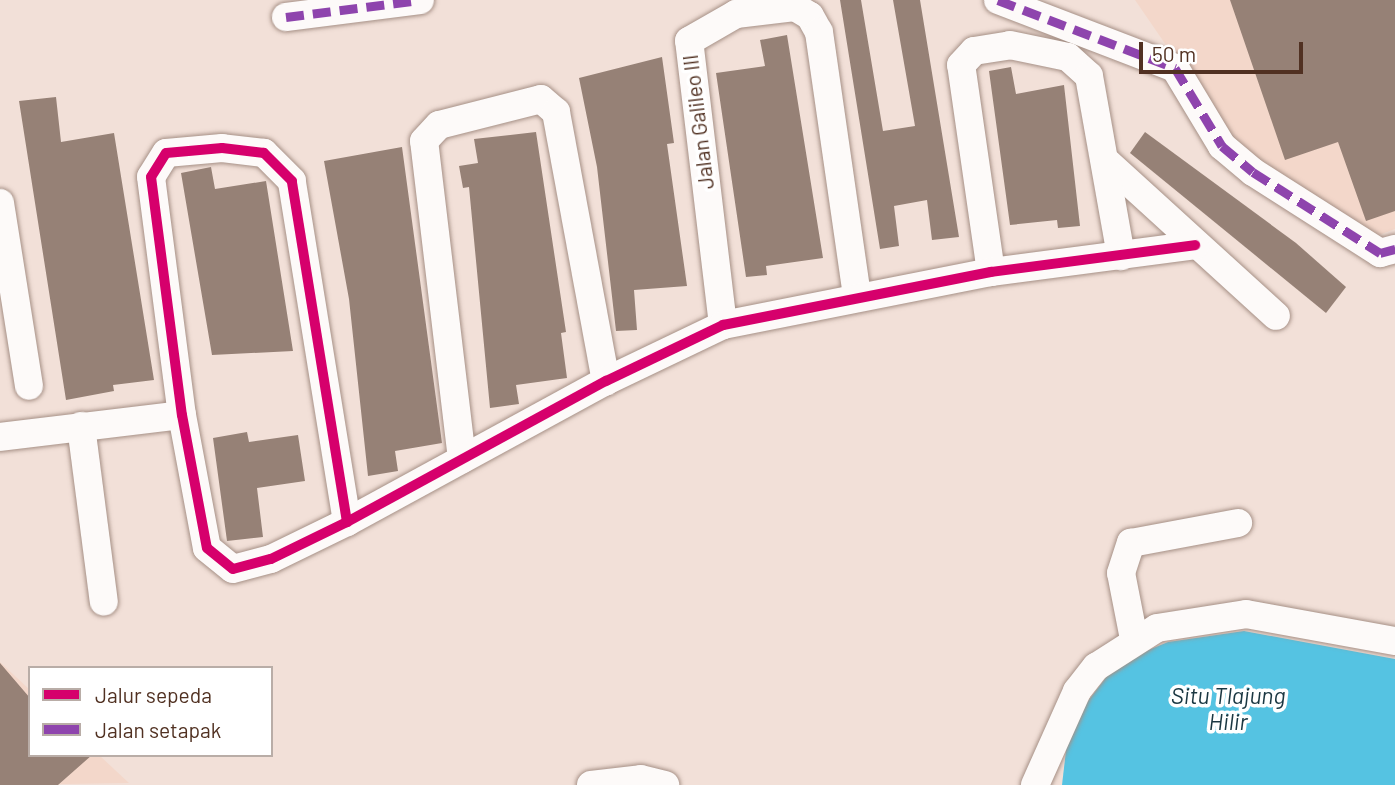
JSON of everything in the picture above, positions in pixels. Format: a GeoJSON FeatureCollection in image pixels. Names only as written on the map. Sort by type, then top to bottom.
{"type":"FeatureCollection","features":[{"type":"Feature","properties":{"kind":"street"},"geometry":{"type":"LineString","coordinates":[[286,17],[420,0]]}},
{"type":"Feature","properties":{"kind":"street"},"geometry":{"type":"LineString","coordinates":[[1003,1],[1175,68],[1222,146],[1252,172],[1380,253],[1395,249]]}},
{"type":"Feature","properties":{"kind":"street","name":"Jalan Galileo III"},"geometry":{"type":"LineString","coordinates":[[723,325],[689,41],[736,14],[795,7],[810,16],[819,32],[857,295]]}},
{"type":"Feature","properties":{"kind":"street"},"geometry":{"type":"LineString","coordinates":[[991,272],[961,65],[966,57],[1010,45],[1068,57],[1082,65],[1108,163],[1121,256]]}},
{"type":"Feature","properties":{"kind":"street"},"geometry":{"type":"LineString","coordinates":[[462,459],[424,141],[439,125],[541,99],[556,111],[606,381]]}},
{"type":"Feature","properties":{"kind":"street"},"geometry":{"type":"LineString","coordinates":[[347,523],[292,181],[264,153],[184,148],[166,152],[151,177],[182,415],[201,526],[207,548],[223,566],[261,563],[347,523],[606,381],[723,325],[857,295],[991,272],[1195,245]]}},
{"type":"Feature","properties":{"kind":"street"},"geometry":{"type":"LineString","coordinates":[[1108,163],[1276,316]]}},
{"type":"Feature","properties":{"kind":"street"},"geometry":{"type":"LineString","coordinates":[[0,203],[8,313],[29,386]]}},
{"type":"Feature","properties":{"kind":"street"},"geometry":{"type":"LineString","coordinates":[[0,437],[182,415]]}},
{"type":"Feature","properties":{"kind":"street"},"geometry":{"type":"LineString","coordinates":[[81,426],[104,602]]}},
{"type":"Feature","properties":{"kind":"street"},"geometry":{"type":"LineString","coordinates":[[1134,639],[1121,573],[1131,543],[1238,523]]}},
{"type":"Feature","properties":{"kind":"street"},"geometry":{"type":"LineString","coordinates":[[1035,785],[1077,691],[1096,667],[1134,639],[1186,619],[1246,614],[1395,641]]}},
{"type":"Feature","properties":{"kind":"street"},"geometry":{"type":"LineString","coordinates":[[591,785],[641,779],[665,785]]}},
{"type":"Feature","properties":{"kind":"shaded area"},"geometry":{"type":"Polygon","coordinates":[[[1135,0],[1395,0],[1395,229],[1371,238],[1252,170],[1135,0]]]}},
{"type":"Feature","properties":{"kind":"shaded area"},"geometry":{"type":"Polygon","coordinates":[[[0,662],[28,688],[28,757],[101,757],[129,783],[0,785],[0,662]]]}},
{"type":"Feature","properties":{"kind":"water","name":"Situ Tlajung Hilir"},"geometry":{"type":"Polygon","coordinates":[[[1244,631],[1395,659],[1395,785],[1062,785],[1067,742],[1082,709],[1117,663],[1168,642],[1244,631]]]}},
{"type":"Feature","properties":{"kind":"building"},"geometry":{"type":"Polygon","coordinates":[[[840,0],[861,0],[883,131],[915,126],[893,0],[920,0],[959,237],[932,240],[927,200],[894,206],[899,246],[880,249],[840,0]]]}},
{"type":"Feature","properties":{"kind":"building"},"geometry":{"type":"Polygon","coordinates":[[[1230,0],[1395,0],[1395,211],[1366,221],[1338,142],[1285,160],[1230,0]]]}},
{"type":"Feature","properties":{"kind":"building"},"geometry":{"type":"Polygon","coordinates":[[[787,35],[823,258],[766,266],[767,275],[746,277],[716,73],[765,66],[760,40],[787,35]]]}},
{"type":"Feature","properties":{"kind":"building"},"geometry":{"type":"Polygon","coordinates":[[[662,57],[674,143],[667,144],[687,286],[634,290],[637,330],[616,331],[597,167],[579,78],[662,57]]]}},
{"type":"Feature","properties":{"kind":"building"},"geometry":{"type":"Polygon","coordinates":[[[1011,67],[1016,94],[1064,85],[1080,226],[1058,228],[1057,220],[1010,225],[989,71],[1011,67]]]}},
{"type":"Feature","properties":{"kind":"building"},"geometry":{"type":"Polygon","coordinates":[[[56,97],[61,142],[114,133],[154,380],[113,385],[114,391],[66,400],[19,101],[56,97]]]}},
{"type":"Feature","properties":{"kind":"building"},"geometry":{"type":"Polygon","coordinates":[[[536,132],[566,332],[561,333],[567,378],[516,385],[519,404],[490,408],[469,187],[463,188],[459,166],[478,163],[474,139],[536,132]]]}},
{"type":"Feature","properties":{"kind":"building"},"geometry":{"type":"Polygon","coordinates":[[[1145,132],[1296,243],[1346,287],[1326,313],[1130,153],[1145,132]]]}},
{"type":"Feature","properties":{"kind":"building"},"geometry":{"type":"Polygon","coordinates":[[[402,147],[442,443],[395,451],[398,471],[368,476],[349,299],[324,161],[402,147]]]}},
{"type":"Feature","properties":{"kind":"building"},"geometry":{"type":"Polygon","coordinates":[[[211,167],[215,189],[266,181],[293,351],[212,355],[181,173],[211,167]]]}},
{"type":"Feature","properties":{"kind":"building"},"geometry":{"type":"Polygon","coordinates":[[[247,432],[249,442],[298,435],[305,481],[257,488],[263,537],[227,541],[213,438],[247,432]]]}},
{"type":"Feature","properties":{"kind":"building"},"geometry":{"type":"Polygon","coordinates":[[[0,663],[28,696],[28,757],[90,757],[58,785],[0,785],[0,663]]]}},
{"type":"Feature","properties":{"kind":"marked path"},"geometry":{"type":"LineString","coordinates":[[286,17],[420,0]]}},
{"type":"Feature","properties":{"kind":"marked path"},"geometry":{"type":"LineString","coordinates":[[998,0],[1175,68],[1222,146],[1253,172],[1380,253],[1395,249]]}},
{"type":"Feature","properties":{"kind":"cycle path"},"geometry":{"type":"LineString","coordinates":[[347,522],[292,181],[264,153],[222,148],[166,153],[151,177],[182,415],[207,548],[233,569],[271,559],[347,522],[606,381],[723,325],[991,272],[1195,245]]}}]}
